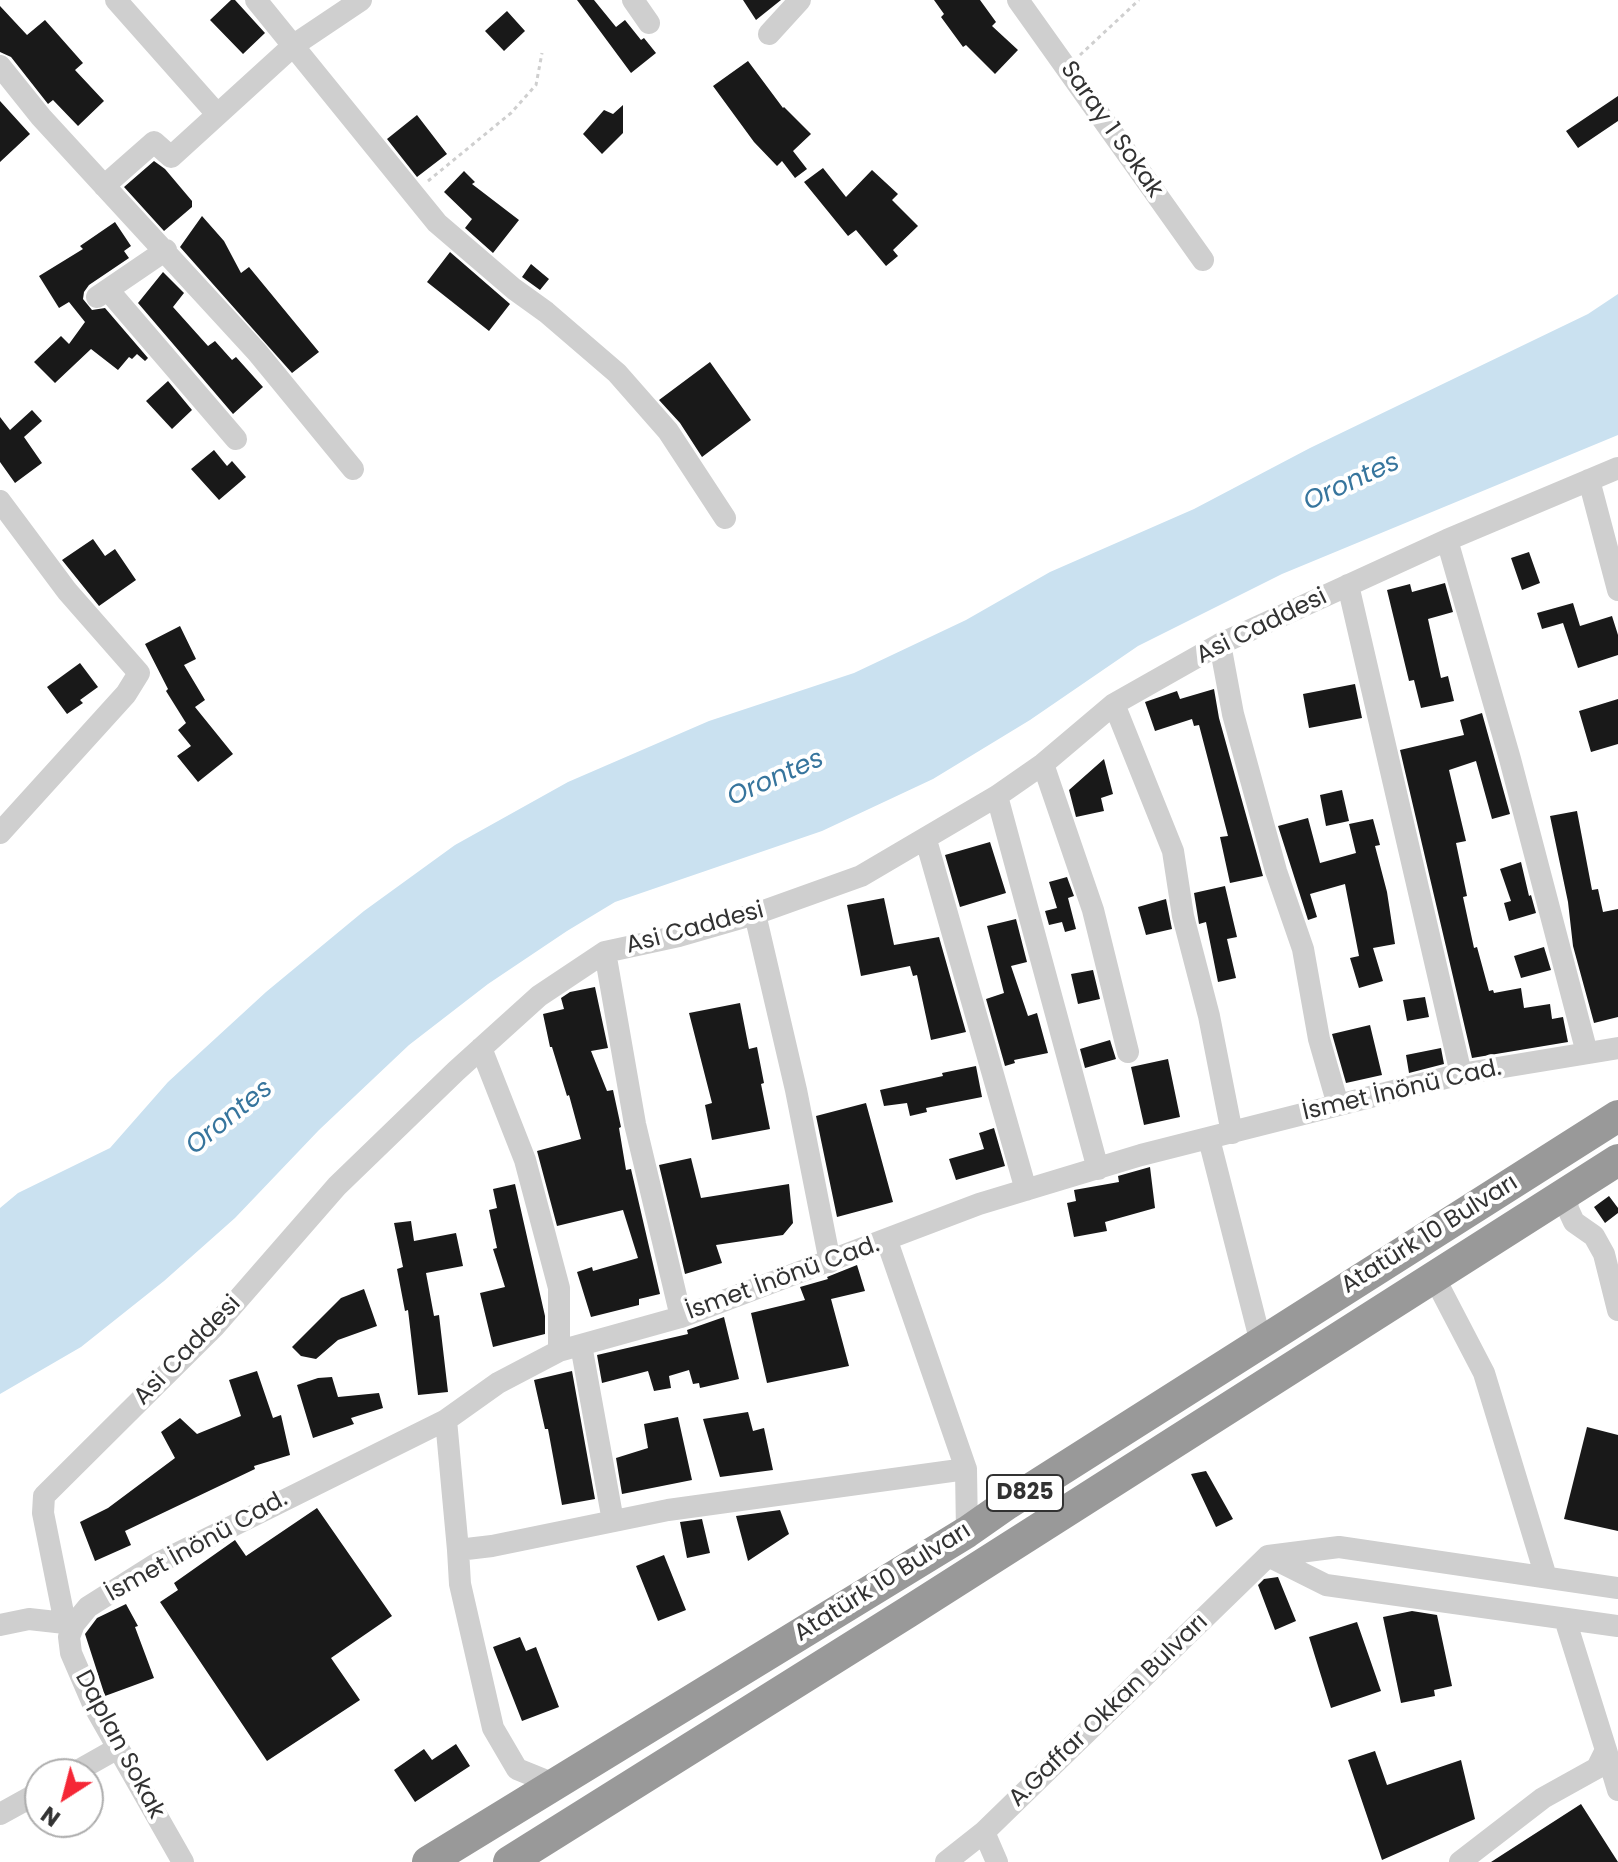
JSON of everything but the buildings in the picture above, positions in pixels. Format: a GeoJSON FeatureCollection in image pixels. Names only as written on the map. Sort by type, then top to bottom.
{"type":"FeatureCollection","features":[{"type":"Feature","properties":{"kind":"highway","name":"Atatürk 10 Bulvarı"},"geometry":{"type":"LineString","coordinates":[[428,1862],[967,1532],[1618,1116]]}},
{"type":"Feature","properties":{"kind":"highway","name":"Atatürk 10 Bulvarı"},"geometry":{"type":"LineString","coordinates":[[509,1862],[1618,1160]]}},
{"type":"Feature","properties":{"kind":"street"},"geometry":{"type":"LineString","coordinates":[[116,0],[217,114]]}},
{"type":"Feature","properties":{"kind":"street"},"geometry":{"type":"LineString","coordinates":[[256,0],[437,223],[617,373],[668,431],[725,518]]}},
{"type":"Feature","properties":{"kind":"street"},"geometry":{"type":"LineString","coordinates":[[104,186],[154,142],[171,157],[294,45],[361,0]]}},
{"type":"Feature","properties":{"kind":"street"},"geometry":{"type":"LineString","coordinates":[[633,0],[649,23]]}},
{"type":"Feature","properties":{"kind":"street"},"geometry":{"type":"LineString","coordinates":[[769,34],[800,0]]}},
{"type":"Feature","properties":{"kind":"street","name":"Saray 1 Sokak"},"geometry":{"type":"LineString","coordinates":[[1018,0],[1203,260]]}},
{"type":"Feature","properties":{"kind":"street"},"geometry":{"type":"LineString","coordinates":[[0,66],[41,117],[257,352],[353,469]]}},
{"type":"Feature","properties":{"kind":"street"},"geometry":{"type":"LineString","coordinates":[[166,250],[102,294],[236,439]]}},
{"type":"Feature","properties":{"kind":"street","name":"Asi Caddesi"},"geometry":{"type":"LineString","coordinates":[[70,1623],[43,1513],[44,1496],[214,1327],[337,1186],[539,996],[605,952],[679,936],[755,914],[861,876],[997,796],[1043,764],[1114,704],[1220,644],[1447,540],[1618,468]]}},
{"type":"Feature","properties":{"kind":"street"},"geometry":{"type":"LineString","coordinates":[[1589,480],[1618,590]]}},
{"type":"Feature","properties":{"kind":"street"},"geometry":{"type":"LineString","coordinates":[[0,501],[67,591],[139,673],[126,694],[0,833]]}},
{"type":"Feature","properties":{"kind":"street"},"geometry":{"type":"LineString","coordinates":[[1447,540],[1510,759],[1587,1053]]}},
{"type":"Feature","properties":{"kind":"street"},"geometry":{"type":"LineString","coordinates":[[1348,585],[1461,1074]]}},
{"type":"Feature","properties":{"kind":"street"},"geometry":{"type":"LineString","coordinates":[[1220,644],[1233,714],[1276,871],[1303,949],[1319,1039],[1338,1105]]}},
{"type":"Feature","properties":{"kind":"street"},"geometry":{"type":"LineString","coordinates":[[1114,704],[1173,851],[1183,916],[1209,1016],[1232,1133]]}},
{"type":"Feature","properties":{"kind":"street"},"geometry":{"type":"LineString","coordinates":[[1043,764],[1093,910],[1128,1052]]}},
{"type":"Feature","properties":{"kind":"street"},"geometry":{"type":"LineString","coordinates":[[997,796],[1098,1169]]}},
{"type":"Feature","properties":{"kind":"street"},"geometry":{"type":"LineString","coordinates":[[926,840],[1026,1190]]}},
{"type":"Feature","properties":{"kind":"street"},"geometry":{"type":"LineString","coordinates":[[755,914],[796,1090],[830,1262]]}},
{"type":"Feature","properties":{"kind":"street"},"geometry":{"type":"LineString","coordinates":[[605,952],[635,1124],[681,1317]]}},
{"type":"Feature","properties":{"kind":"street"},"geometry":{"type":"LineString","coordinates":[[481,1048],[525,1160],[559,1288],[559,1351]]}},
{"type":"Feature","properties":{"kind":"street","name":"İsmet İnönü Cad."},"geometry":{"type":"LineString","coordinates":[[70,1623],[88,1607],[156,1564],[446,1420],[498,1383],[559,1351],[681,1317],[979,1204],[1141,1155],[1461,1074],[1618,1048]]}},
{"type":"Feature","properties":{"kind":"street"},"geometry":{"type":"LineString","coordinates":[[1209,1139],[1261,1343]]}},
{"type":"Feature","properties":{"kind":"street"},"geometry":{"type":"LineString","coordinates":[[1566,1193],[1574,1222],[1594,1236],[1604,1254],[1618,1310]]}},
{"type":"Feature","properties":{"kind":"street"},"geometry":{"type":"LineString","coordinates":[[1604,1254],[1618,1235]]}},
{"type":"Feature","properties":{"kind":"street"},"geometry":{"type":"LineString","coordinates":[[887,1241],[966,1469],[967,1532]]}},
{"type":"Feature","properties":{"kind":"street"},"geometry":{"type":"LineString","coordinates":[[1434,1277],[1484,1373],[1546,1577]]}},
{"type":"Feature","properties":{"kind":"street"},"geometry":{"type":"LineString","coordinates":[[581,1345],[613,1521]]}},
{"type":"Feature","properties":{"kind":"street"},"geometry":{"type":"LineString","coordinates":[[446,1420],[460,1584],[493,1728],[517,1769],[554,1784]]}},
{"type":"Feature","properties":{"kind":"street"},"geometry":{"type":"LineString","coordinates":[[458,1550],[492,1546],[668,1510],[966,1469]]}},
{"type":"Feature","properties":{"kind":"street"},"geometry":{"type":"LineString","coordinates":[[1268,1556],[1339,1547],[1618,1588]]}},
{"type":"Feature","properties":{"kind":"street"},"geometry":{"type":"LineString","coordinates":[[1268,1556],[1326,1585],[1618,1626]]}},
{"type":"Feature","properties":{"kind":"street","name":"A.Gaffar Okkan Bulvarı"},"geometry":{"type":"LineString","coordinates":[[946,1862],[984,1832],[1268,1556]]}},
{"type":"Feature","properties":{"kind":"street"},"geometry":{"type":"LineString","coordinates":[[0,1625],[29,1619],[70,1623]]}},
{"type":"Feature","properties":{"kind":"street"},"geometry":{"type":"LineString","coordinates":[[1565,1619],[1618,1790]]}},
{"type":"Feature","properties":{"kind":"street","name":"Daplan Sokak"},"geometry":{"type":"LineString","coordinates":[[70,1623],[71,1653],[93,1704],[183,1862]]}},
{"type":"Feature","properties":{"kind":"street"},"geometry":{"type":"LineString","coordinates":[[100,1758],[118,1748]]}},
{"type":"Feature","properties":{"kind":"street"},"geometry":{"type":"LineString","coordinates":[[1460,1862],[1543,1798],[1597,1768],[1606,1750]]}},
{"type":"Feature","properties":{"kind":"street"},"geometry":{"type":"LineString","coordinates":[[0,1814],[24,1801]]}},
{"type":"Feature","properties":{"kind":"street"},"geometry":{"type":"LineString","coordinates":[[984,1832],[997,1862]]}},
{"type":"Feature","properties":{"kind":"path"},"geometry":{"type":"LineString","coordinates":[[1068,67],[1139,0]]}},
{"type":"Feature","properties":{"kind":"path"},"geometry":{"type":"LineString","coordinates":[[413,194],[511,113],[536,85],[542,53]]}},
{"type":"Feature","properties":{"kind":"water","name":"Orontes"},"geometry":{"type":"Polygon","coordinates":[[[1618,294],[1618,435],[1282,574],[1138,646],[1030,720],[933,779],[822,831],[615,902],[488,984],[409,1045],[319,1130],[235,1218],[164,1281],[81,1347],[0,1394],[0,1208],[18,1193],[110,1148],[168,1082],[266,992],[364,911],[455,845],[568,782],[709,721],[854,673],[966,620],[1050,572],[1194,509],[1310,448],[1588,314],[1618,294]]]}}]}
